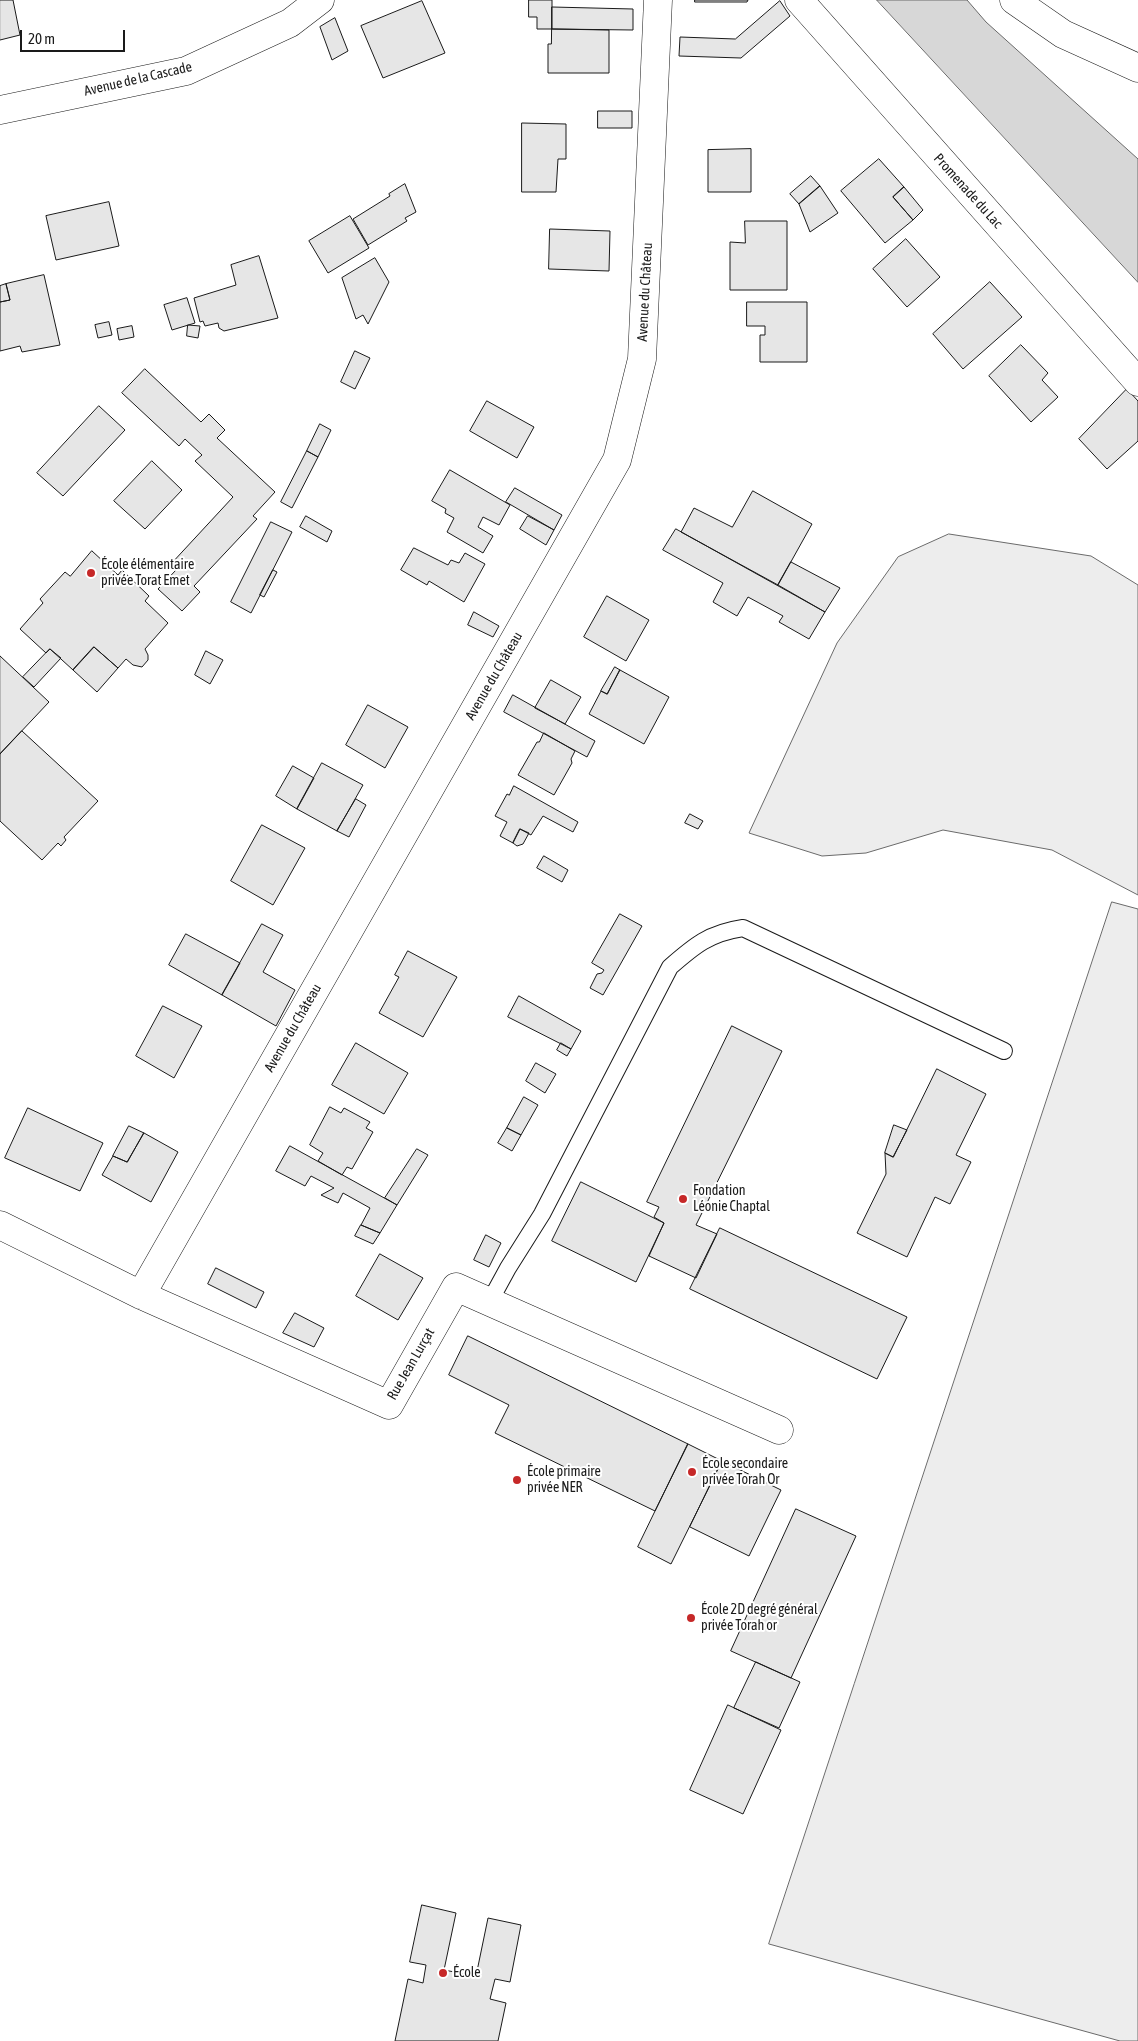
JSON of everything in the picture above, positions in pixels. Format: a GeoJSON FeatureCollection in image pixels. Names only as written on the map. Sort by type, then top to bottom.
{"type":"FeatureCollection","features":[{"type":"Feature","properties":{"kind":"street","name":"Avenue de la Cascade"},"geometry":{"type":"LineString","coordinates":[[0,110],[186,71],[290,23],[320,0]]}},
{"type":"Feature","properties":{"kind":"street","name":"Avenue du Château"},"geometry":{"type":"LineString","coordinates":[[141,1295],[617,460],[642,359],[658,0]]}},
{"type":"Feature","properties":{"kind":"street","name":"Promenade du Lac"},"geometry":{"type":"LineString","coordinates":[[799,0],[1138,382]]}},
{"type":"Feature","properties":{"kind":"street"},"geometry":{"type":"LineString","coordinates":[[1014,0],[1063,34],[1138,68]]}},
{"type":"Feature","properties":{"kind":"street","name":"Rue Jean Lurçat"},"geometry":{"type":"LineString","coordinates":[[0,1224],[141,1295],[389,1405],[456,1287],[780,1430]]}},
{"type":"Feature","properties":{"kind":"lane"},"geometry":{"type":"LineString","coordinates":[[490,1301],[542,1214],[670,967],[698,942],[728,930],[743,928],[1004,1051]]}},
{"type":"Feature","properties":{"kind":"shaded area"},"geometry":{"type":"Polygon","coordinates":[[[877,0],[967,0],[986,22],[1138,159],[1138,282],[877,0]]]}},
{"type":"Feature","properties":{"kind":"shaded area"},"geometry":{"type":"Polygon","coordinates":[[[949,534],[1091,556],[1138,585],[1138,895],[1052,850],[943,830],[866,853],[822,856],[749,833],[837,643],[898,557],[949,534]]]}},
{"type":"Feature","properties":{"kind":"shaded area"},"geometry":{"type":"Polygon","coordinates":[[[1112,902],[1138,909],[1138,2041],[1120,2041],[769,1944],[1112,902]]]}},
{"type":"Feature","properties":{"kind":"building"},"geometry":{"type":"Polygon","coordinates":[[[0,0],[13,0],[20,35],[0,40],[0,0]]]}},
{"type":"Feature","properties":{"kind":"building"},"geometry":{"type":"Polygon","coordinates":[[[529,0],[552,0],[552,29],[537,29],[537,17],[529,17],[529,0]]]}},
{"type":"Feature","properties":{"kind":"building"},"geometry":{"type":"Polygon","coordinates":[[[695,0],[748,0],[747,2],[695,2],[695,0]]]}},
{"type":"Feature","properties":{"kind":"building"},"geometry":{"type":"Polygon","coordinates":[[[422,1],[445,53],[383,78],[361,26],[422,1]]]}},
{"type":"Feature","properties":{"kind":"building"},"geometry":{"type":"Polygon","coordinates":[[[780,1],[790,16],[741,58],[679,56],[680,37],[735,39],[780,1]]]}},
{"type":"Feature","properties":{"kind":"building"},"geometry":{"type":"Polygon","coordinates":[[[552,7],[633,9],[633,30],[552,29],[552,7]]]}},
{"type":"Feature","properties":{"kind":"building"},"geometry":{"type":"Polygon","coordinates":[[[335,18],[348,51],[332,60],[320,27],[335,18]]]}},
{"type":"Feature","properties":{"kind":"building"},"geometry":{"type":"Polygon","coordinates":[[[552,29],[609,30],[609,73],[548,73],[548,44],[551,44],[552,29]]]}},
{"type":"Feature","properties":{"kind":"building"},"geometry":{"type":"Polygon","coordinates":[[[598,111],[632,111],[632,128],[598,128],[598,111]]]}},
{"type":"Feature","properties":{"kind":"building"},"geometry":{"type":"Polygon","coordinates":[[[522,123],[566,124],[566,159],[558,159],[556,192],[522,192],[522,123]]]}},
{"type":"Feature","properties":{"kind":"building"},"geometry":{"type":"Polygon","coordinates":[[[751,149],[751,192],[708,192],[708,150],[751,149]]]}},
{"type":"Feature","properties":{"kind":"building"},"geometry":{"type":"Polygon","coordinates":[[[879,159],[904,187],[893,197],[913,220],[885,243],[841,191],[879,159]]]}},
{"type":"Feature","properties":{"kind":"building"},"geometry":{"type":"Polygon","coordinates":[[[811,176],[820,186],[799,204],[790,194],[811,176]]]}},
{"type":"Feature","properties":{"kind":"building"},"geometry":{"type":"Polygon","coordinates":[[[405,184],[416,212],[405,218],[407,221],[368,245],[353,219],[390,196],[389,194],[405,184]]]}},
{"type":"Feature","properties":{"kind":"building"},"geometry":{"type":"Polygon","coordinates":[[[820,186],[838,213],[810,232],[799,204],[820,186]]]}},
{"type":"Feature","properties":{"kind":"building"},"geometry":{"type":"Polygon","coordinates":[[[904,187],[923,210],[913,220],[893,197],[904,187]]]}},
{"type":"Feature","properties":{"kind":"building"},"geometry":{"type":"Polygon","coordinates":[[[109,202],[119,246],[56,260],[46,216],[109,202]]]}},
{"type":"Feature","properties":{"kind":"building"},"geometry":{"type":"Polygon","coordinates":[[[350,216],[369,248],[328,273],[309,241],[350,216]]]}},
{"type":"Feature","properties":{"kind":"building"},"geometry":{"type":"Polygon","coordinates":[[[745,221],[787,221],[787,290],[730,290],[730,242],[745,243],[745,221]]]}},
{"type":"Feature","properties":{"kind":"building"},"geometry":{"type":"Polygon","coordinates":[[[550,229],[610,231],[609,271],[549,269],[550,229]]]}},
{"type":"Feature","properties":{"kind":"building"},"geometry":{"type":"Polygon","coordinates":[[[906,239],[940,277],[907,307],[873,269],[906,239]]]}},
{"type":"Feature","properties":{"kind":"building"},"geometry":{"type":"Polygon","coordinates":[[[259,256],[278,318],[224,331],[219,328],[218,323],[205,326],[203,321],[200,322],[194,298],[236,285],[231,265],[259,256]]]}},
{"type":"Feature","properties":{"kind":"building"},"geometry":{"type":"Polygon","coordinates":[[[375,258],[389,282],[368,324],[363,315],[356,319],[342,278],[375,258]]]}},
{"type":"Feature","properties":{"kind":"building"},"geometry":{"type":"Polygon","coordinates":[[[44,275],[60,345],[22,352],[20,346],[0,351],[0,302],[10,300],[6,284],[44,275]]]}},
{"type":"Feature","properties":{"kind":"building"},"geometry":{"type":"Polygon","coordinates":[[[990,282],[1022,317],[963,369],[933,334],[990,282]]]}},
{"type":"Feature","properties":{"kind":"building"},"geometry":{"type":"Polygon","coordinates":[[[6,284],[10,300],[0,302],[0,286],[6,284]]]}},
{"type":"Feature","properties":{"kind":"building"},"geometry":{"type":"Polygon","coordinates":[[[187,298],[195,323],[172,330],[164,305],[187,298]]]}},
{"type":"Feature","properties":{"kind":"building"},"geometry":{"type":"Polygon","coordinates":[[[747,302],[807,302],[807,362],[760,362],[760,335],[765,335],[765,326],[747,326],[747,302]]]}},
{"type":"Feature","properties":{"kind":"building"},"geometry":{"type":"Polygon","coordinates":[[[109,322],[112,335],[98,338],[95,325],[109,322]]]}},
{"type":"Feature","properties":{"kind":"building"},"geometry":{"type":"Polygon","coordinates":[[[188,325],[200,326],[198,338],[187,336],[188,325]]]}},
{"type":"Feature","properties":{"kind":"building"},"geometry":{"type":"Polygon","coordinates":[[[132,326],[134,337],[119,340],[117,329],[132,326]]]}},
{"type":"Feature","properties":{"kind":"building"},"geometry":{"type":"Polygon","coordinates":[[[1021,345],[1048,373],[1042,380],[1058,397],[1031,422],[989,376],[1021,345]]]}},
{"type":"Feature","properties":{"kind":"building"},"geometry":{"type":"Polygon","coordinates":[[[355,351],[370,358],[355,389],[341,382],[355,351]]]}},
{"type":"Feature","properties":{"kind":"building"},"geometry":{"type":"Polygon","coordinates":[[[145,369],[201,422],[209,414],[225,430],[217,438],[275,492],[253,516],[257,519],[194,586],[200,592],[182,611],[158,589],[176,570],[170,565],[233,497],[195,461],[202,455],[185,439],[179,446],[122,393],[145,369]]]}},
{"type":"Feature","properties":{"kind":"building"},"geometry":{"type":"Polygon","coordinates":[[[1127,389],[1138,401],[1138,441],[1107,469],[1079,439],[1127,389]]]}},
{"type":"Feature","properties":{"kind":"building"},"geometry":{"type":"Polygon","coordinates":[[[487,401],[534,427],[517,458],[470,431],[487,401]]]}},
{"type":"Feature","properties":{"kind":"building"},"geometry":{"type":"Polygon","coordinates":[[[99,406],[125,430],[63,496],[37,473],[99,406]]]}},
{"type":"Feature","properties":{"kind":"building"},"geometry":{"type":"Polygon","coordinates":[[[320,424],[331,430],[318,457],[307,451],[320,424]]]}},
{"type":"Feature","properties":{"kind":"building"},"geometry":{"type":"Polygon","coordinates":[[[307,451],[318,457],[292,508],[281,502],[307,451]]]}},
{"type":"Feature","properties":{"kind":"building"},"geometry":{"type":"Polygon","coordinates":[[[152,461],[182,490],[145,529],[114,501],[152,461]]]}},
{"type":"Feature","properties":{"kind":"building"},"geometry":{"type":"Polygon","coordinates":[[[450,470],[510,505],[499,525],[483,517],[478,527],[493,536],[483,553],[447,532],[454,518],[445,513],[446,509],[432,501],[450,470]]]}},
{"type":"Feature","properties":{"kind":"building"},"geometry":{"type":"Polygon","coordinates":[[[515,488],[562,515],[554,530],[506,502],[515,488]]]}},
{"type":"Feature","properties":{"kind":"building"},"geometry":{"type":"Polygon","coordinates":[[[753,491],[812,524],[778,585],[681,532],[694,508],[732,527],[753,491]]]}},
{"type":"Feature","properties":{"kind":"building"},"geometry":{"type":"Polygon","coordinates":[[[306,516],[332,531],[327,542],[300,527],[306,516]]]}},
{"type":"Feature","properties":{"kind":"building"},"geometry":{"type":"Polygon","coordinates":[[[528,516],[554,530],[546,545],[520,529],[528,516]]]}},
{"type":"Feature","properties":{"kind":"building"},"geometry":{"type":"Polygon","coordinates":[[[271,522],[292,532],[251,613],[231,602],[271,522]]]}},
{"type":"Feature","properties":{"kind":"building"},"geometry":{"type":"Polygon","coordinates":[[[676,529],[825,612],[809,639],[779,622],[783,616],[748,597],[737,616],[713,602],[723,583],[663,550],[676,529]]]}},
{"type":"Feature","properties":{"kind":"building"},"geometry":{"type":"Polygon","coordinates":[[[414,548],[448,565],[451,560],[459,563],[465,553],[485,564],[464,602],[429,581],[427,585],[401,570],[414,548]]]}},
{"type":"Feature","properties":{"kind":"building"},"geometry":{"type":"Polygon","coordinates":[[[92,551],[118,575],[122,570],[149,596],[145,601],[168,623],[145,649],[148,660],[142,667],[133,665],[126,659],[118,668],[94,647],[73,670],[50,649],[46,653],[20,629],[43,603],[40,599],[65,572],[70,576],[92,551]]]}},
{"type":"Feature","properties":{"kind":"building"},"geometry":{"type":"Polygon","coordinates":[[[791,562],[840,588],[825,612],[778,585],[791,562]]]}},
{"type":"Feature","properties":{"kind":"building"},"geometry":{"type":"Polygon","coordinates":[[[273,570],[277,572],[264,597],[260,595],[273,570]]]}},
{"type":"Feature","properties":{"kind":"building"},"geometry":{"type":"Polygon","coordinates":[[[607,596],[649,620],[626,661],[584,637],[607,596]]]}},
{"type":"Feature","properties":{"kind":"building"},"geometry":{"type":"Polygon","coordinates":[[[474,612],[499,626],[493,637],[468,625],[474,612]]]}},
{"type":"Feature","properties":{"kind":"building"},"geometry":{"type":"Polygon","coordinates":[[[94,647],[118,668],[97,692],[73,670],[94,647]]]}},
{"type":"Feature","properties":{"kind":"building"},"geometry":{"type":"Polygon","coordinates":[[[50,649],[61,658],[34,687],[23,677],[50,649]]]}},
{"type":"Feature","properties":{"kind":"building"},"geometry":{"type":"Polygon","coordinates":[[[206,651],[223,660],[210,684],[195,675],[206,651]]]}},
{"type":"Feature","properties":{"kind":"building"},"geometry":{"type":"Polygon","coordinates":[[[0,656],[49,702],[0,754],[0,656]]]}},
{"type":"Feature","properties":{"kind":"building"},"geometry":{"type":"Polygon","coordinates":[[[615,667],[620,670],[607,694],[601,691],[615,667]]]}},
{"type":"Feature","properties":{"kind":"building"},"geometry":{"type":"Polygon","coordinates":[[[620,670],[669,697],[644,744],[589,714],[601,691],[607,694],[620,670]]]}},
{"type":"Feature","properties":{"kind":"building"},"geometry":{"type":"Polygon","coordinates":[[[551,680],[581,697],[565,724],[535,708],[551,680]]]}},
{"type":"Feature","properties":{"kind":"building"},"geometry":{"type":"Polygon","coordinates":[[[513,695],[595,741],[587,757],[504,712],[513,695]]]}},
{"type":"Feature","properties":{"kind":"building"},"geometry":{"type":"Polygon","coordinates":[[[368,705],[408,727],[385,768],[346,745],[368,705]]]}},
{"type":"Feature","properties":{"kind":"building"},"geometry":{"type":"Polygon","coordinates":[[[22,731],[98,801],[64,837],[66,840],[61,846],[58,843],[42,860],[0,821],[0,754],[22,731]]]}},
{"type":"Feature","properties":{"kind":"building"},"geometry":{"type":"Polygon","coordinates":[[[544,733],[575,751],[571,759],[572,763],[554,795],[518,775],[544,733]]]}},
{"type":"Feature","properties":{"kind":"building"},"geometry":{"type":"Polygon","coordinates":[[[322,763],[363,785],[337,831],[297,809],[322,763]]]}},
{"type":"Feature","properties":{"kind":"building"},"geometry":{"type":"Polygon","coordinates":[[[293,766],[314,778],[297,809],[276,796],[293,766]]]}},
{"type":"Feature","properties":{"kind":"building"},"geometry":{"type":"Polygon","coordinates":[[[514,786],[578,822],[573,832],[543,816],[531,835],[520,829],[513,843],[500,836],[507,822],[495,816],[507,794],[509,795],[514,786]]]}},
{"type":"Feature","properties":{"kind":"building"},"geometry":{"type":"Polygon","coordinates":[[[356,799],[366,805],[349,837],[337,831],[356,799]]]}},
{"type":"Feature","properties":{"kind":"building"},"geometry":{"type":"Polygon","coordinates":[[[690,814],[703,821],[698,829],[685,823],[690,814]]]}},
{"type":"Feature","properties":{"kind":"building"},"geometry":{"type":"Polygon","coordinates":[[[262,825],[305,848],[273,905],[231,881],[262,825]]]}},
{"type":"Feature","properties":{"kind":"building"},"geometry":{"type":"Polygon","coordinates":[[[520,829],[529,833],[523,844],[517,846],[513,843],[520,829]]]}},
{"type":"Feature","properties":{"kind":"building"},"geometry":{"type":"Polygon","coordinates":[[[544,856],[568,870],[562,882],[537,868],[544,856]]]}},
{"type":"Feature","properties":{"kind":"building"},"geometry":{"type":"Polygon","coordinates":[[[620,914],[642,926],[603,995],[590,988],[597,974],[602,973],[604,970],[592,963],[620,914]]]}},
{"type":"Feature","properties":{"kind":"building"},"geometry":{"type":"Polygon","coordinates":[[[262,924],[283,935],[263,972],[295,990],[276,1026],[222,995],[262,924]]]}},
{"type":"Feature","properties":{"kind":"building"},"geometry":{"type":"Polygon","coordinates":[[[186,934],[240,963],[222,995],[169,965],[186,934]]]}},
{"type":"Feature","properties":{"kind":"building"},"geometry":{"type":"Polygon","coordinates":[[[408,951],[457,977],[423,1037],[379,1013],[399,977],[395,975],[408,951]]]}},
{"type":"Feature","properties":{"kind":"building"},"geometry":{"type":"Polygon","coordinates":[[[519,996],[581,1031],[571,1049],[508,1017],[519,996]]]}},
{"type":"Feature","properties":{"kind":"building"},"geometry":{"type":"Polygon","coordinates":[[[163,1006],[202,1026],[174,1078],[136,1056],[163,1006]]]}},
{"type":"Feature","properties":{"kind":"building"},"geometry":{"type":"Polygon","coordinates":[[[732,1026],[782,1051],[696,1225],[717,1234],[696,1278],[649,1256],[664,1223],[654,1217],[659,1207],[647,1202],[732,1026]]]}},
{"type":"Feature","properties":{"kind":"building"},"geometry":{"type":"Polygon","coordinates":[[[356,1043],[408,1073],[384,1114],[332,1085],[356,1043]]]}},
{"type":"Feature","properties":{"kind":"building"},"geometry":{"type":"Polygon","coordinates":[[[561,1043],[571,1049],[567,1056],[557,1050],[561,1043]]]}},
{"type":"Feature","properties":{"kind":"building"},"geometry":{"type":"Polygon","coordinates":[[[536,1063],[556,1074],[545,1093],[526,1081],[536,1063]]]}},
{"type":"Feature","properties":{"kind":"building"},"geometry":{"type":"Polygon","coordinates":[[[937,1069],[986,1094],[956,1155],[971,1162],[950,1204],[935,1197],[907,1257],[857,1233],[886,1174],[885,1153],[893,1157],[937,1069]]]}},
{"type":"Feature","properties":{"kind":"building"},"geometry":{"type":"Polygon","coordinates":[[[524,1097],[538,1105],[521,1135],[507,1128],[524,1097]]]}},
{"type":"Feature","properties":{"kind":"building"},"geometry":{"type":"Polygon","coordinates":[[[330,1107],[341,1113],[344,1108],[370,1122],[366,1128],[373,1132],[352,1169],[347,1167],[342,1175],[318,1161],[323,1153],[310,1145],[330,1107]]]}},
{"type":"Feature","properties":{"kind":"building"},"geometry":{"type":"Polygon","coordinates":[[[28,1108],[103,1143],[80,1191],[5,1158],[28,1108]]]}},
{"type":"Feature","properties":{"kind":"building"},"geometry":{"type":"Polygon","coordinates":[[[894,1125],[907,1130],[893,1157],[885,1153],[894,1125]]]}},
{"type":"Feature","properties":{"kind":"building"},"geometry":{"type":"Polygon","coordinates":[[[129,1126],[144,1133],[127,1162],[113,1156],[129,1126]]]}},
{"type":"Feature","properties":{"kind":"building"},"geometry":{"type":"Polygon","coordinates":[[[507,1128],[521,1135],[512,1151],[498,1143],[507,1128]]]}},
{"type":"Feature","properties":{"kind":"building"},"geometry":{"type":"Polygon","coordinates":[[[144,1133],[178,1152],[151,1202],[102,1175],[113,1156],[127,1162],[144,1133]]]}},
{"type":"Feature","properties":{"kind":"building"},"geometry":{"type":"Polygon","coordinates":[[[290,1146],[397,1205],[380,1233],[361,1225],[370,1208],[343,1193],[338,1203],[321,1195],[334,1188],[311,1176],[305,1186],[276,1171],[290,1146]]]}},
{"type":"Feature","properties":{"kind":"building"},"geometry":{"type":"Polygon","coordinates":[[[417,1149],[428,1155],[397,1205],[385,1198],[417,1149]]]}},
{"type":"Feature","properties":{"kind":"building"},"geometry":{"type":"Polygon","coordinates":[[[581,1182],[664,1223],[636,1282],[552,1241],[581,1182]]]}},
{"type":"Feature","properties":{"kind":"building"},"geometry":{"type":"Polygon","coordinates":[[[361,1225],[380,1233],[373,1244],[355,1236],[361,1225]]]}},
{"type":"Feature","properties":{"kind":"building"},"geometry":{"type":"Polygon","coordinates":[[[720,1228],[907,1317],[877,1379],[690,1289],[720,1228]]]}},
{"type":"Feature","properties":{"kind":"building"},"geometry":{"type":"Polygon","coordinates":[[[486,1235],[501,1243],[489,1267],[474,1260],[486,1235]]]}},
{"type":"Feature","properties":{"kind":"building"},"geometry":{"type":"Polygon","coordinates":[[[380,1254],[423,1278],[398,1320],[356,1296],[380,1254]]]}},
{"type":"Feature","properties":{"kind":"building"},"geometry":{"type":"Polygon","coordinates":[[[216,1268],[264,1292],[256,1308],[208,1284],[216,1268]]]}},
{"type":"Feature","properties":{"kind":"building"},"geometry":{"type":"Polygon","coordinates":[[[295,1313],[324,1328],[314,1347],[283,1333],[295,1313]]]}},
{"type":"Feature","properties":{"kind":"building"},"geometry":{"type":"Polygon","coordinates":[[[468,1336],[688,1444],[655,1511],[495,1433],[509,1405],[449,1375],[468,1336]]]}},
{"type":"Feature","properties":{"kind":"building"},"geometry":{"type":"Polygon","coordinates":[[[688,1444],[722,1461],[671,1564],[638,1547],[688,1444]]]}},
{"type":"Feature","properties":{"kind":"building"},"geometry":{"type":"Polygon","coordinates":[[[722,1461],[781,1490],[749,1556],[690,1527],[722,1461]]]}},
{"type":"Feature","properties":{"kind":"building"},"geometry":{"type":"Polygon","coordinates":[[[796,1509],[856,1536],[791,1678],[731,1651],[796,1509]]]}},
{"type":"Feature","properties":{"kind":"building"},"geometry":{"type":"Polygon","coordinates":[[[756,1662],[800,1682],[779,1728],[734,1708],[756,1662]]]}},
{"type":"Feature","properties":{"kind":"building"},"geometry":{"type":"Polygon","coordinates":[[[728,1705],[781,1730],[743,1814],[690,1790],[728,1705]]]}},
{"type":"Feature","properties":{"kind":"building","name":"École"},"geometry":{"type":"Polygon","coordinates":[[[422,1905],[456,1913],[444,1970],[476,1976],[488,1918],[521,1925],[510,1982],[495,1979],[490,1999],[506,2003],[498,2041],[395,2041],[408,1979],[423,1983],[426,1965],[410,1962],[422,1905]]]}},
{"type":"Feature","properties":{"kind":"place","name":"École élémentaire privée Torat Emet"},"geometry":{"type":"Point","coordinates":[91,573]}},
{"type":"Feature","properties":{"kind":"place","name":"Fondation Léonie Chaptal"},"geometry":{"type":"Point","coordinates":[683,1199]}},
{"type":"Feature","properties":{"kind":"place","name":"École secondaire privée Torah Or"},"geometry":{"type":"Point","coordinates":[692,1472]}},
{"type":"Feature","properties":{"kind":"place","name":"École primaire privée NER"},"geometry":{"type":"Point","coordinates":[517,1480]}},
{"type":"Feature","properties":{"kind":"place","name":"École 2D degré général privée Torah or"},"geometry":{"type":"Point","coordinates":[691,1618]}},
{"type":"Feature","properties":{"kind":"place","name":"École"},"geometry":{"type":"Point","coordinates":[443,1973]}}]}
